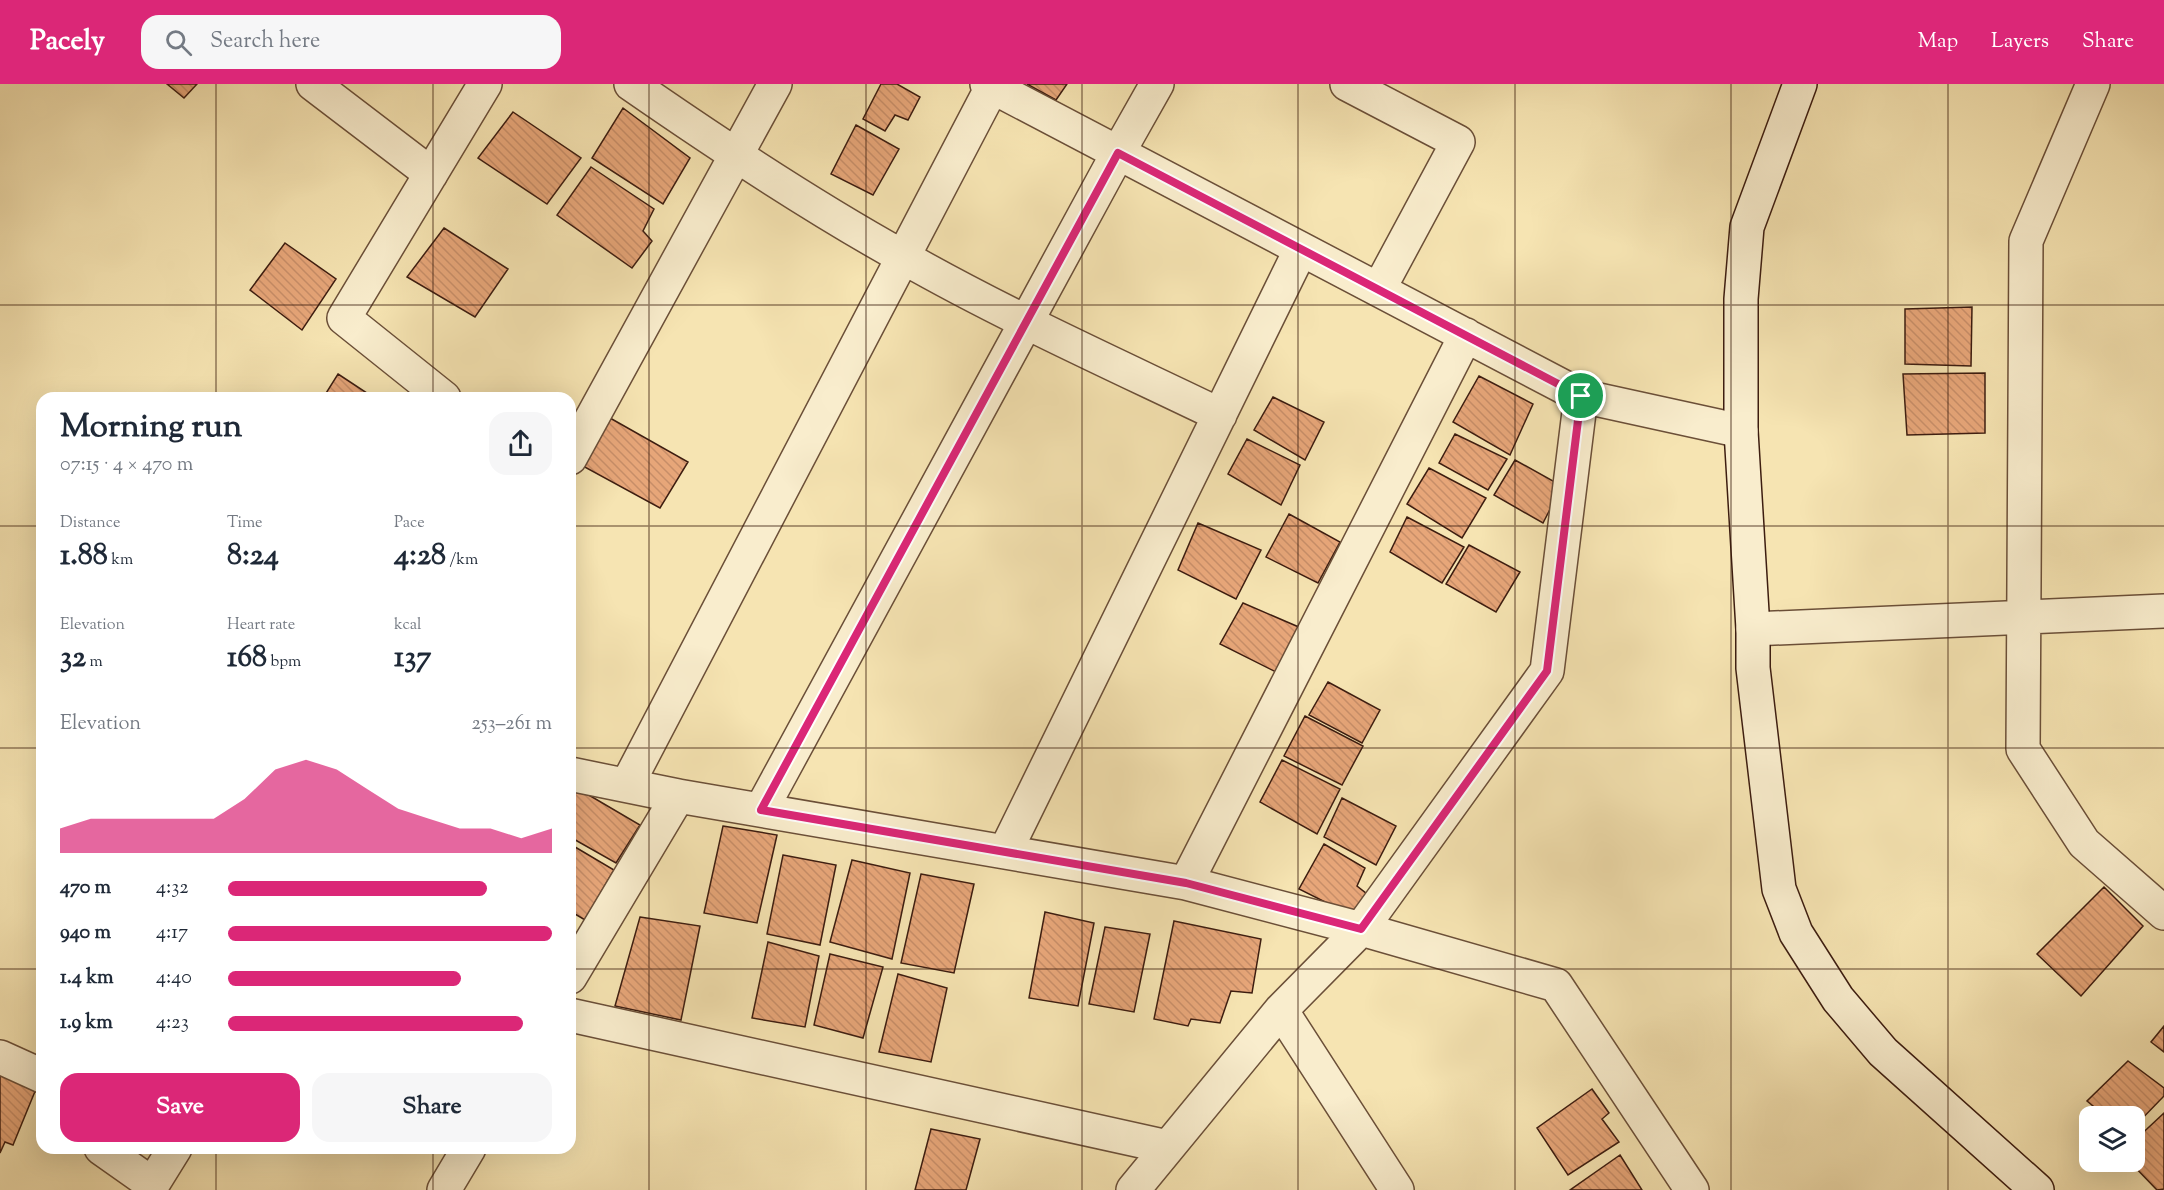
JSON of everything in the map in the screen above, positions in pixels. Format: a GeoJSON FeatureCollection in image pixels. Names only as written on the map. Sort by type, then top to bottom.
{"type":"FeatureCollection","features":[{"type":"Feature","properties":{"kind":"street"},"geometry":{"type":"LineString","coordinates":[[313,84],[431,174]]}},
{"type":"Feature","properties":{"kind":"street"},"geometry":{"type":"LineString","coordinates":[[436,392],[344,318],[485,84]]}},
{"type":"Feature","properties":{"kind":"street"},"geometry":{"type":"LineString","coordinates":[[631,84],[735,156],[903,257],[1026,321],[1220,415]]}},
{"type":"Feature","properties":{"kind":"street"},"geometry":{"type":"LineString","coordinates":[[576,447],[775,84]]}},
{"type":"Feature","properties":{"kind":"street"},"geometry":{"type":"LineString","coordinates":[[761,810],[1157,84]]}},
{"type":"Feature","properties":{"kind":"street"},"geometry":{"type":"LineString","coordinates":[[1347,84],[1458,142],[1379,289]]}},
{"type":"Feature","properties":{"kind":"street"},"geometry":{"type":"LineString","coordinates":[[1800,84],[1747,227],[1741,299],[1741,431],[1753,629],[1753,668],[1779,890],[1796,933],[1838,999],[1883,1052],[2037,1190]]}},
{"type":"Feature","properties":{"kind":"street"},"geometry":{"type":"LineString","coordinates":[[2093,84],[2026,241],[2023,749],[2084,843],[2164,913]]}},
{"type":"Feature","properties":{"kind":"street"},"geometry":{"type":"LineString","coordinates":[[627,784],[903,257],[989,85],[1581,396],[1741,431]]}},
{"type":"Feature","properties":{"kind":"street"},"geometry":{"type":"LineString","coordinates":[[1005,852],[1301,249]]}},
{"type":"Feature","properties":{"kind":"street"},"geometry":{"type":"LineString","coordinates":[[1186,883],[1466,335]]}},
{"type":"Feature","properties":{"kind":"street"},"geometry":{"type":"LineString","coordinates":[[1133,1190],[1281,1010],[1361,929],[1547,671],[1581,396]]}},
{"type":"Feature","properties":{"kind":"street"},"geometry":{"type":"LineString","coordinates":[[1753,629],[2164,611]]}},
{"type":"Feature","properties":{"kind":"street"},"geometry":{"type":"LineString","coordinates":[[576,775],[678,796],[1186,883],[1361,929],[1556,985],[1692,1190]]}},
{"type":"Feature","properties":{"kind":"street"},"geometry":{"type":"LineString","coordinates":[[576,967],[678,796]]}},
{"type":"Feature","properties":{"kind":"street"},"geometry":{"type":"LineString","coordinates":[[1281,1010],[1396,1190]]}},
{"type":"Feature","properties":{"kind":"street"},"geometry":{"type":"LineString","coordinates":[[576,1016],[1168,1147]]}},
{"type":"Feature","properties":{"kind":"street"},"geometry":{"type":"LineString","coordinates":[[0,1057],[36,1073]]}},
{"type":"Feature","properties":{"kind":"street"},"geometry":{"type":"LineString","coordinates":[[109,1154],[151,1187],[171,1154]]}},
{"type":"Feature","properties":{"kind":"street"},"geometry":{"type":"LineString","coordinates":[[444,1190],[465,1154]]}},
{"type":"Feature","properties":{"kind":"building"},"geometry":{"type":"Polygon","coordinates":[[[167,84],[197,84],[184,98],[167,84]]]}},
{"type":"Feature","properties":{"kind":"building"},"geometry":{"type":"Polygon","coordinates":[[[881,84],[897,84],[920,97],[908,120],[895,115],[885,131],[863,119],[881,84]]]}},
{"type":"Feature","properties":{"kind":"building"},"geometry":{"type":"Polygon","coordinates":[[[1027,84],[1067,84],[1056,100],[1027,84]]]}},
{"type":"Feature","properties":{"kind":"building"},"geometry":{"type":"Polygon","coordinates":[[[623,108],[690,158],[663,204],[592,158],[623,108]]]}},
{"type":"Feature","properties":{"kind":"building"},"geometry":{"type":"Polygon","coordinates":[[[513,112],[581,158],[547,204],[478,158],[513,112]]]}},
{"type":"Feature","properties":{"kind":"building"},"geometry":{"type":"Polygon","coordinates":[[[856,125],[899,149],[873,195],[831,174],[856,125]]]}},
{"type":"Feature","properties":{"kind":"building"},"geometry":{"type":"Polygon","coordinates":[[[591,167],[654,209],[643,231],[652,241],[632,268],[557,215],[591,167]]]}},
{"type":"Feature","properties":{"kind":"building"},"geometry":{"type":"Polygon","coordinates":[[[444,228],[508,269],[475,317],[407,277],[444,228]]]}},
{"type":"Feature","properties":{"kind":"building"},"geometry":{"type":"Polygon","coordinates":[[[285,243],[336,279],[302,330],[250,290],[285,243]]]}},
{"type":"Feature","properties":{"kind":"building"},"geometry":{"type":"Polygon","coordinates":[[[1972,307],[1971,366],[1905,364],[1905,309],[1972,307]]]}},
{"type":"Feature","properties":{"kind":"building"},"geometry":{"type":"Polygon","coordinates":[[[1985,373],[1985,433],[1907,435],[1903,374],[1985,373]]]}},
{"type":"Feature","properties":{"kind":"building"},"geometry":{"type":"Polygon","coordinates":[[[338,374],[365,392],[327,392],[338,374]]]}},
{"type":"Feature","properties":{"kind":"building"},"geometry":{"type":"Polygon","coordinates":[[[1479,376],[1533,404],[1510,455],[1453,422],[1479,376]]]}},
{"type":"Feature","properties":{"kind":"building"},"geometry":{"type":"Polygon","coordinates":[[[1273,397],[1324,422],[1305,460],[1254,430],[1273,397]]]}},
{"type":"Feature","properties":{"kind":"building"},"geometry":{"type":"Polygon","coordinates":[[[610,418],[688,462],[660,508],[581,465],[610,418]]]}},
{"type":"Feature","properties":{"kind":"building"},"geometry":{"type":"Polygon","coordinates":[[[1455,434],[1507,459],[1488,490],[1439,463],[1455,434]]]}},
{"type":"Feature","properties":{"kind":"building"},"geometry":{"type":"Polygon","coordinates":[[[1247,439],[1300,465],[1281,505],[1228,474],[1247,439]]]}},
{"type":"Feature","properties":{"kind":"building"},"geometry":{"type":"Polygon","coordinates":[[[1515,460],[1562,486],[1543,523],[1494,495],[1515,460]]]}},
{"type":"Feature","properties":{"kind":"building"},"geometry":{"type":"Polygon","coordinates":[[[1429,468],[1486,498],[1462,538],[1407,504],[1429,468]]]}},
{"type":"Feature","properties":{"kind":"building"},"geometry":{"type":"Polygon","coordinates":[[[1289,514],[1340,542],[1318,583],[1266,557],[1289,514]]]}},
{"type":"Feature","properties":{"kind":"building"},"geometry":{"type":"Polygon","coordinates":[[[1407,517],[1464,547],[1442,583],[1390,552],[1407,517]]]}},
{"type":"Feature","properties":{"kind":"building"},"geometry":{"type":"Polygon","coordinates":[[[1198,523],[1261,550],[1236,599],[1178,570],[1198,523]]]}},
{"type":"Feature","properties":{"kind":"building"},"geometry":{"type":"Polygon","coordinates":[[[1469,545],[1520,572],[1496,612],[1446,584],[1469,545]]]}},
{"type":"Feature","properties":{"kind":"building"},"geometry":{"type":"Polygon","coordinates":[[[1243,603],[1301,628],[1280,674],[1220,644],[1243,603]]]}},
{"type":"Feature","properties":{"kind":"building"},"geometry":{"type":"Polygon","coordinates":[[[1328,682],[1380,710],[1362,743],[1309,715],[1328,682]]]}},
{"type":"Feature","properties":{"kind":"building"},"geometry":{"type":"Polygon","coordinates":[[[1305,716],[1363,746],[1342,785],[1284,756],[1305,716]]]}},
{"type":"Feature","properties":{"kind":"building"},"geometry":{"type":"Polygon","coordinates":[[[1282,760],[1340,789],[1317,834],[1260,802],[1282,760]]]}},
{"type":"Feature","properties":{"kind":"building"},"geometry":{"type":"Polygon","coordinates":[[[576,788],[640,825],[616,863],[576,840],[576,788]]]}},
{"type":"Feature","properties":{"kind":"building"},"geometry":{"type":"Polygon","coordinates":[[[1342,798],[1396,826],[1376,865],[1324,837],[1342,798]]]}},
{"type":"Feature","properties":{"kind":"building"},"geometry":{"type":"Polygon","coordinates":[[[723,826],[777,835],[757,923],[704,913],[723,826]]]}},
{"type":"Feature","properties":{"kind":"building"},"geometry":{"type":"Polygon","coordinates":[[[1324,844],[1365,868],[1357,886],[1367,894],[1351,915],[1299,889],[1324,844]]]}},
{"type":"Feature","properties":{"kind":"building"},"geometry":{"type":"Polygon","coordinates":[[[576,848],[614,870],[585,920],[576,915],[576,848]]]}},
{"type":"Feature","properties":{"kind":"building"},"geometry":{"type":"Polygon","coordinates":[[[783,855],[836,865],[820,945],[767,934],[783,855]]]}},
{"type":"Feature","properties":{"kind":"building"},"geometry":{"type":"Polygon","coordinates":[[[852,860],[910,873],[892,959],[830,942],[852,860]]]}},
{"type":"Feature","properties":{"kind":"building"},"geometry":{"type":"Polygon","coordinates":[[[921,874],[974,884],[954,973],[901,963],[921,874]]]}},
{"type":"Feature","properties":{"kind":"building"},"geometry":{"type":"Polygon","coordinates":[[[2104,887],[2143,926],[2081,996],[2037,954],[2104,887]]]}},
{"type":"Feature","properties":{"kind":"building"},"geometry":{"type":"Polygon","coordinates":[[[1045,912],[1094,923],[1078,1006],[1029,998],[1045,912]]]}},
{"type":"Feature","properties":{"kind":"building"},"geometry":{"type":"Polygon","coordinates":[[[640,917],[700,926],[681,1020],[615,1006],[640,917]]]}},
{"type":"Feature","properties":{"kind":"building"},"geometry":{"type":"Polygon","coordinates":[[[1174,921],[1261,939],[1252,993],[1231,991],[1220,1023],[1191,1019],[1188,1026],[1154,1019],[1174,921]]]}},
{"type":"Feature","properties":{"kind":"building"},"geometry":{"type":"Polygon","coordinates":[[[1105,927],[1150,934],[1134,1012],[1089,1004],[1105,927]]]}},
{"type":"Feature","properties":{"kind":"building"},"geometry":{"type":"Polygon","coordinates":[[[768,942],[819,956],[805,1027],[752,1018],[768,942]]]}},
{"type":"Feature","properties":{"kind":"building"},"geometry":{"type":"Polygon","coordinates":[[[830,954],[883,967],[863,1038],[814,1025],[830,954]]]}},
{"type":"Feature","properties":{"kind":"building"},"geometry":{"type":"Polygon","coordinates":[[[898,974],[947,988],[931,1062],[879,1052],[898,974]]]}},
{"type":"Feature","properties":{"kind":"building"},"geometry":{"type":"Polygon","coordinates":[[[2164,1026],[2164,1052],[2151,1042],[2164,1026]]]}},
{"type":"Feature","properties":{"kind":"building"},"geometry":{"type":"Polygon","coordinates":[[[2128,1061],[2164,1088],[2164,1096],[2145,1116],[2145,1106],[2093,1106],[2087,1101],[2128,1061]]]}},
{"type":"Feature","properties":{"kind":"building"},"geometry":{"type":"Polygon","coordinates":[[[0,1074],[36,1089],[13,1145],[5,1142],[0,1153],[0,1074]]]}},
{"type":"Feature","properties":{"kind":"building"},"geometry":{"type":"Polygon","coordinates":[[[1592,1089],[1609,1113],[1602,1119],[1619,1142],[1568,1175],[1537,1128],[1592,1089]]]}},
{"type":"Feature","properties":{"kind":"building"},"geometry":{"type":"Polygon","coordinates":[[[2164,1113],[2164,1189],[2157,1190],[2140,1172],[2145,1172],[2145,1131],[2164,1113]]]}},
{"type":"Feature","properties":{"kind":"building"},"geometry":{"type":"Polygon","coordinates":[[[931,1129],[980,1139],[966,1190],[915,1190],[931,1129]]]}},
{"type":"Feature","properties":{"kind":"building"},"geometry":{"type":"Polygon","coordinates":[[[1620,1155],[1642,1190],[1570,1190],[1620,1155]]]}},
{"type":"Feature","properties":{"kind":"route"},"geometry":{"type":"LineString","coordinates":[[1118,153],[1581,396],[1547,671],[1361,929],[1186,883],[761,810],[1118,153]]}}]}
